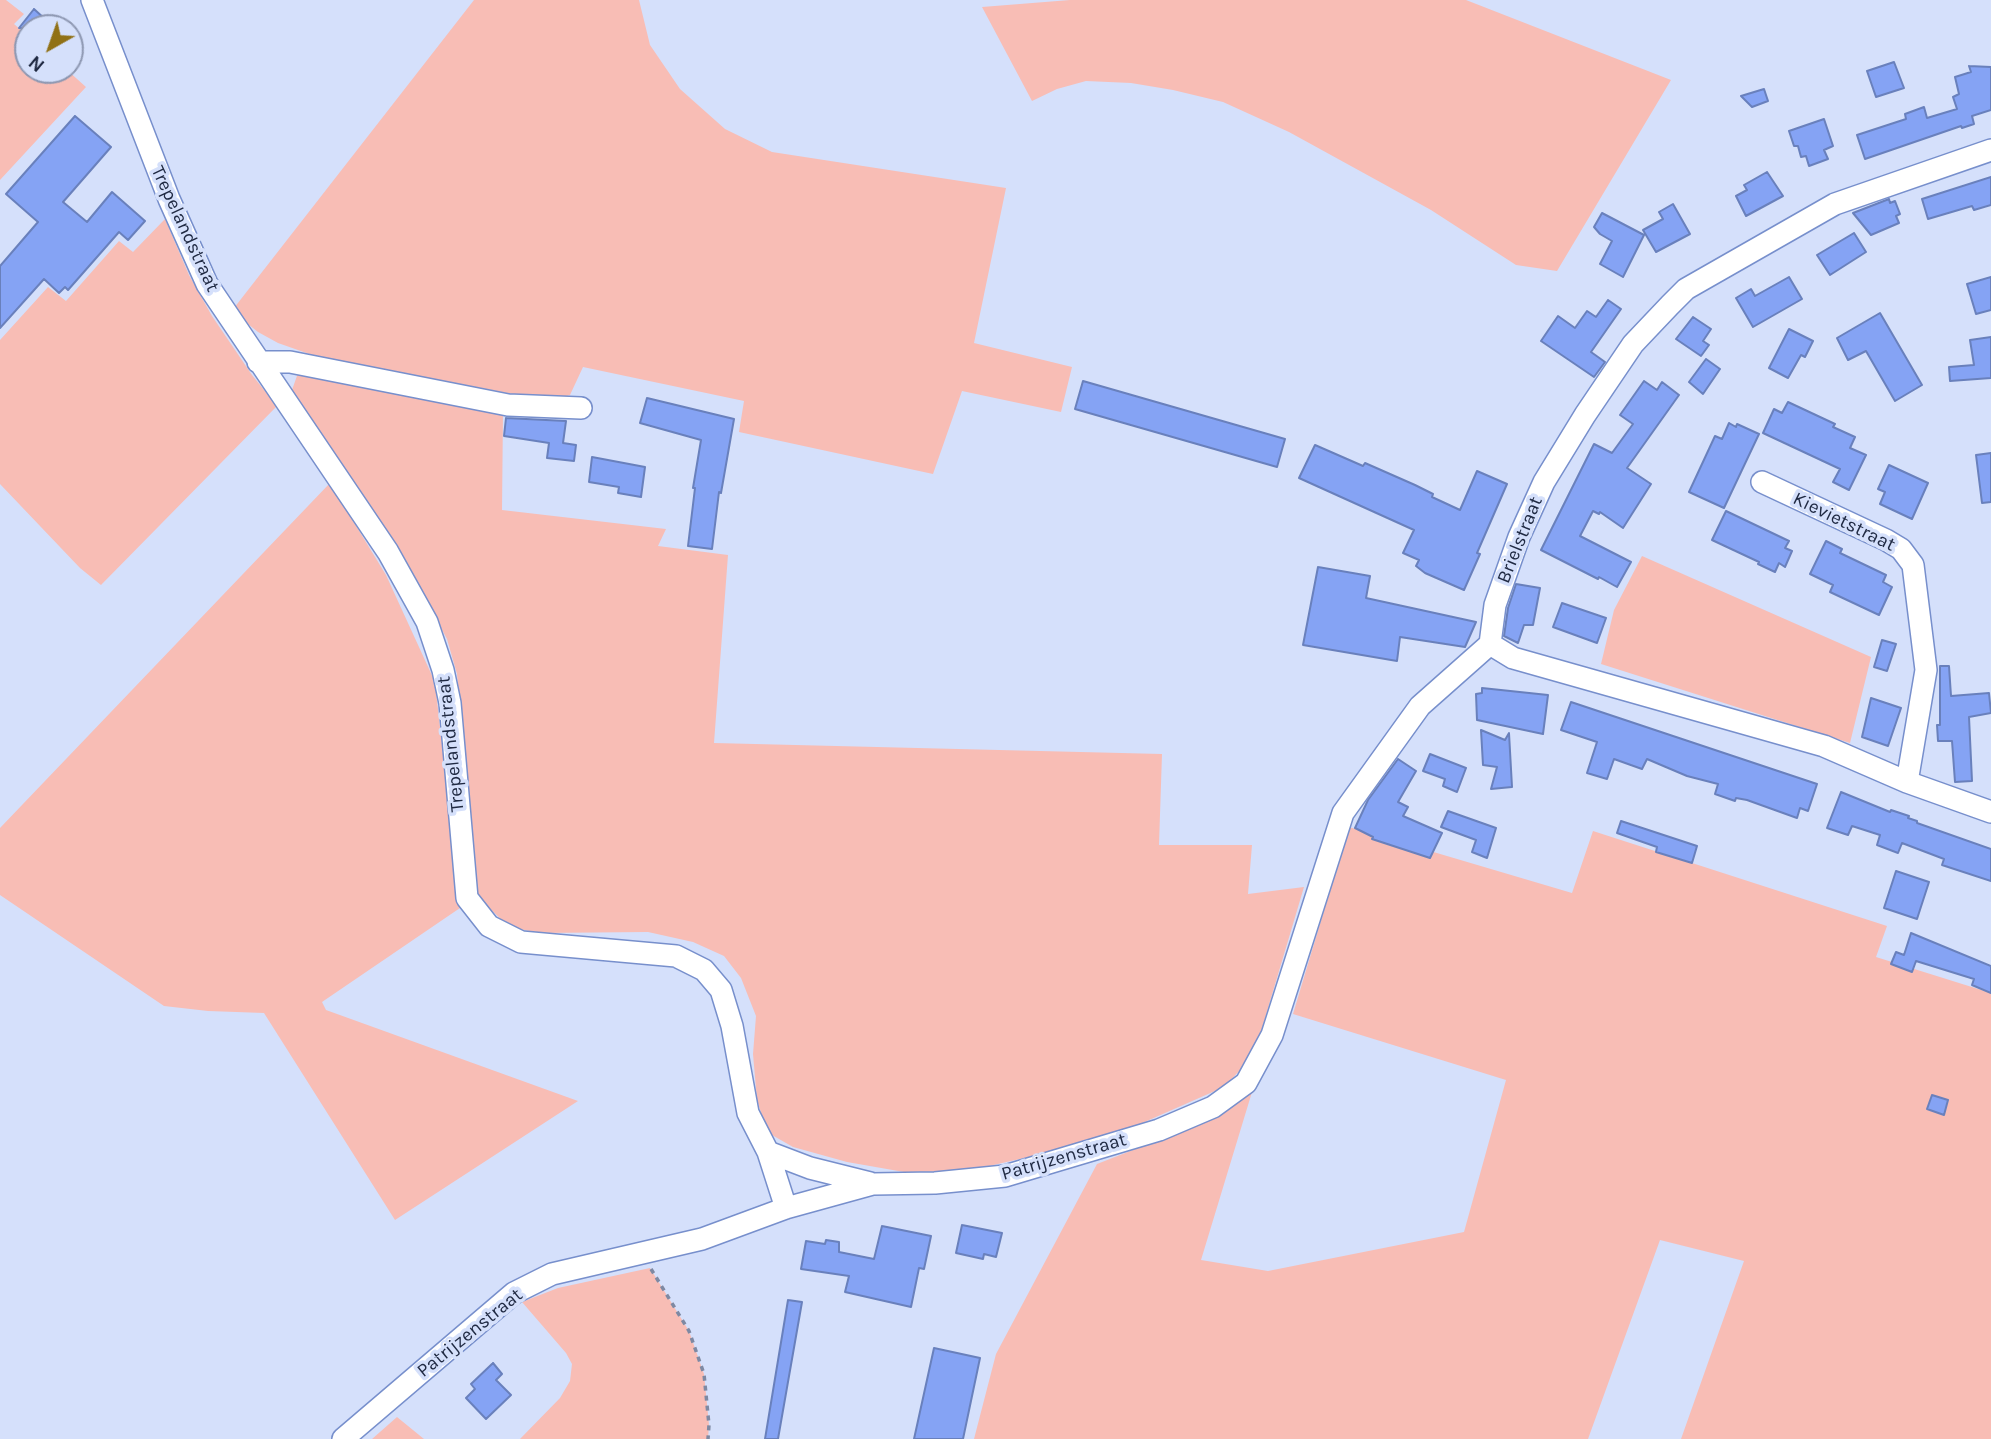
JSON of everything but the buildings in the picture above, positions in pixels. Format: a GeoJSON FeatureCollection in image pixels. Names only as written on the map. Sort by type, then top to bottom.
{"type":"FeatureCollection","features":[{"type":"Feature","properties":{"kind":"street","name":"Trepelandstraat"},"geometry":{"type":"LineString","coordinates":[[92,0],[169,199],[208,284],[258,362],[365,517],[427,622],[443,670],[450,703],[467,898],[489,926],[520,942],[676,956],[704,970],[721,989],[732,1026],[748,1113],[768,1152],[786,1208]]}},
{"type":"Feature","properties":{"kind":"street","name":"Brielstraat"},"geometry":{"type":"LineString","coordinates":[[1490,644],[1494,605],[1519,537],[1545,482],[1585,415],[1633,345],[1670,305],[1698,283],[1835,204],[1991,150]]}},
{"type":"Feature","properties":{"kind":"street"},"geometry":{"type":"LineString","coordinates":[[258,362],[290,362],[508,405],[581,408]]}},
{"type":"Feature","properties":{"kind":"street","name":"Kievietstraat"},"geometry":{"type":"LineString","coordinates":[[1762,482],[1886,540],[1901,550],[1913,565],[1926,670],[1907,782]]}},
{"type":"Feature","properties":{"kind":"street"},"geometry":{"type":"LineString","coordinates":[[1490,644],[1513,658],[1824,746],[1907,782],[1991,811]]}},
{"type":"Feature","properties":{"kind":"street","name":"Patrijzenstraat"},"geometry":{"type":"LineString","coordinates":[[343,1439],[514,1293],[551,1275],[702,1239],[786,1208],[873,1184],[936,1183],[1005,1176],[1159,1130],[1213,1107],[1246,1083],[1272,1035],[1343,813],[1420,706],[1490,644]]}},
{"type":"Feature","properties":{"kind":"street"},"geometry":{"type":"LineString","coordinates":[[768,1152],[810,1168],[873,1184]]}},
{"type":"Feature","properties":{"kind":"path"},"geometry":{"type":"LineString","coordinates":[[643,1254],[689,1331],[697,1353],[704,1374],[708,1439]]}},
{"type":"Feature","properties":{"kind":"shaded area"},"geometry":{"type":"Polygon","coordinates":[[[0,0],[6,0],[24,14],[14,14],[14,84],[83,84],[86,87],[0,180],[0,0]]]}},
{"type":"Feature","properties":{"kind":"shaded area"},"geometry":{"type":"Polygon","coordinates":[[[474,0],[639,0],[650,45],[680,89],[725,129],[772,152],[1006,188],[974,343],[1072,367],[1061,412],[962,391],[933,474],[739,432],[744,401],[583,367],[570,395],[559,398],[528,397],[315,356],[278,343],[258,332],[243,320],[234,308],[474,0]]]}},
{"type":"Feature","properties":{"kind":"shaded area"},"geometry":{"type":"Polygon","coordinates":[[[1070,0],[1466,0],[1671,80],[1557,271],[1516,265],[1431,210],[1289,132],[1223,102],[1131,83],[1086,81],[1057,89],[1032,101],[982,7],[1070,0]]]}},
{"type":"Feature","properties":{"kind":"shaded area"},"geometry":{"type":"Polygon","coordinates":[[[165,219],[189,275],[212,316],[252,375],[277,406],[101,585],[80,568],[0,484],[0,340],[48,287],[66,301],[119,241],[133,252],[165,219]]]}},
{"type":"Feature","properties":{"kind":"shaded area"},"geometry":{"type":"Polygon","coordinates":[[[298,373],[503,412],[502,510],[666,529],[658,546],[728,555],[714,743],[1162,754],[1159,845],[1252,845],[1248,894],[1304,887],[1260,1035],[1243,1067],[1224,1087],[1140,1124],[1042,1154],[967,1171],[904,1172],[847,1162],[793,1147],[772,1135],[764,1122],[757,1100],[753,1054],[756,1016],[741,978],[724,956],[693,942],[648,932],[540,933],[509,927],[479,898],[473,876],[457,674],[447,639],[381,524],[292,390],[298,373]]]}},
{"type":"Feature","properties":{"kind":"shaded area"},"geometry":{"type":"Polygon","coordinates":[[[330,483],[386,575],[435,682],[460,908],[322,1002],[326,1010],[578,1101],[395,1220],[264,1013],[164,1006],[0,895],[0,828],[330,483]]]}},
{"type":"Feature","properties":{"kind":"shaded area"},"geometry":{"type":"Polygon","coordinates":[[[1642,556],[1871,657],[1850,743],[1601,664],[1614,610],[1642,556]]]}},
{"type":"Feature","properties":{"kind":"shaded area"},"geometry":{"type":"Polygon","coordinates":[[[1349,827],[1572,893],[1593,831],[1887,926],[1876,957],[1991,993],[1991,1439],[1681,1439],[1744,1261],[1660,1240],[1588,1439],[974,1439],[996,1354],[1097,1164],[1215,1118],[1252,1092],[1201,1260],[1268,1271],[1464,1232],[1506,1080],[1293,1014],[1349,827]]]}},
{"type":"Feature","properties":{"kind":"shaded area"},"geometry":{"type":"Polygon","coordinates":[[[650,1268],[689,1331],[704,1374],[708,1439],[520,1439],[560,1398],[570,1381],[572,1364],[566,1353],[522,1302],[558,1288],[650,1268]]]}},
{"type":"Feature","properties":{"kind":"shaded area"},"geometry":{"type":"Polygon","coordinates":[[[397,1417],[424,1439],[372,1439],[397,1417]]]}}]}
